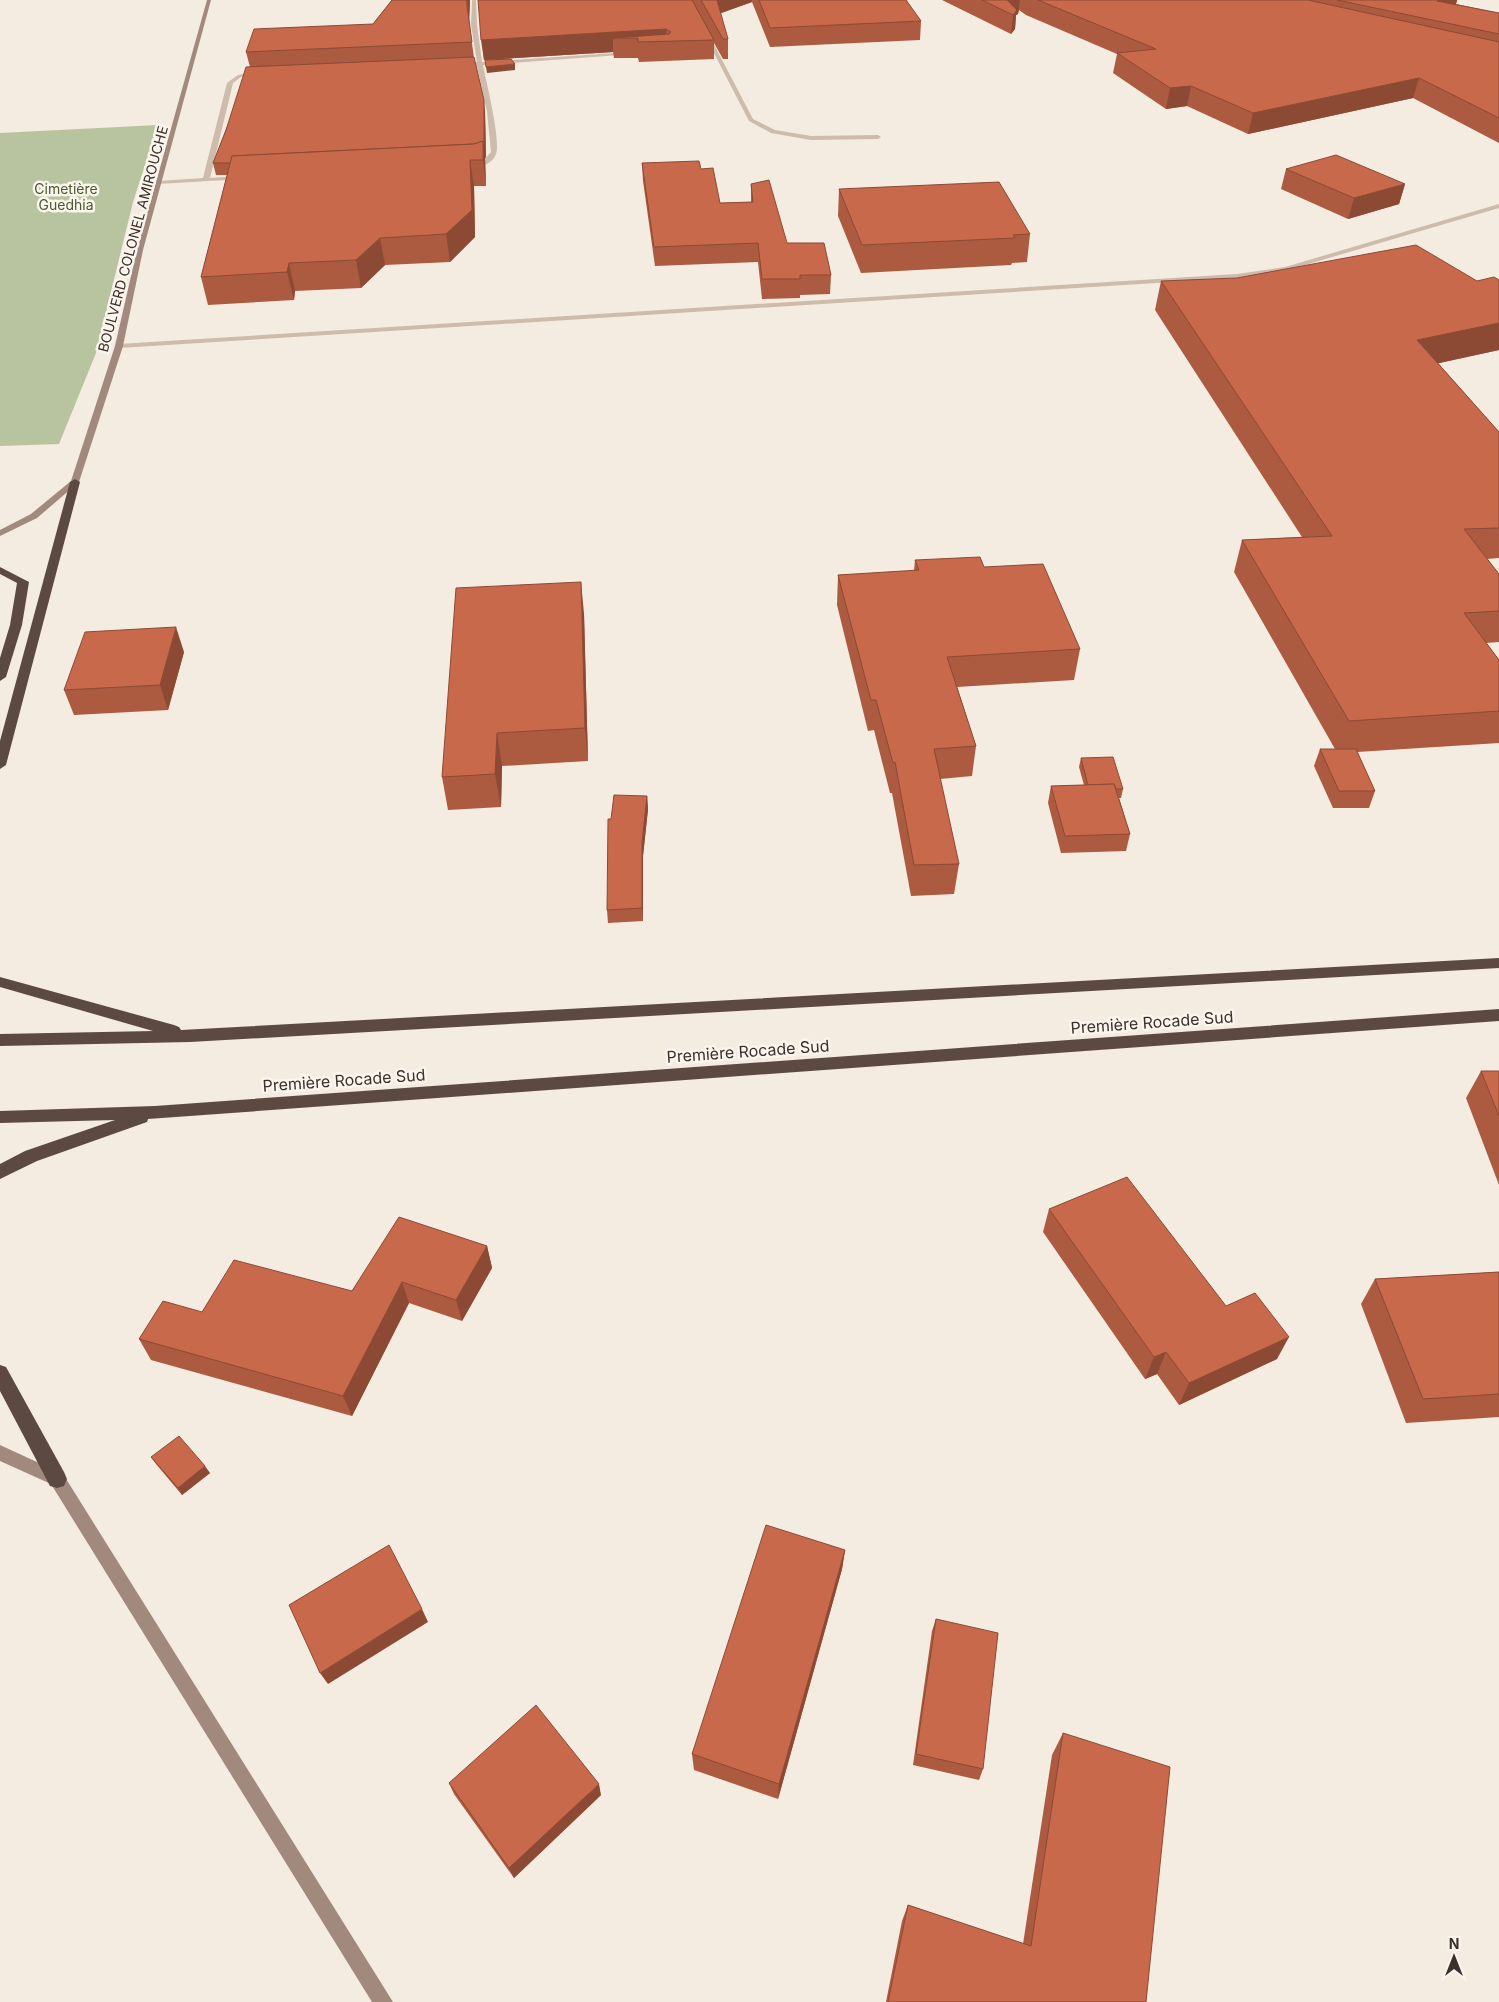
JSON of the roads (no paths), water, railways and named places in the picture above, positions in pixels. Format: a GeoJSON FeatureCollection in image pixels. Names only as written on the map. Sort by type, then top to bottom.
{"type":"FeatureCollection","features":[{"type":"Feature","properties":{"kind":"highway"},"geometry":{"type":"LineString","coordinates":[[0,765],[75,482]]}},
{"type":"Feature","properties":{"kind":"highway"},"geometry":{"type":"LineString","coordinates":[[0,570],[23,582],[16,625],[0,677]]}},
{"type":"Feature","properties":{"kind":"highway"},"geometry":{"type":"LineString","coordinates":[[0,1040],[190,1036],[1499,963]]}},
{"type":"Feature","properties":{"kind":"highway"},"geometry":{"type":"LineString","coordinates":[[0,982],[190,1036]]}},
{"type":"Feature","properties":{"kind":"highway","name":"Première Rocade Sud"},"geometry":{"type":"LineString","coordinates":[[0,1116],[155,1112],[1499,1016]]}},
{"type":"Feature","properties":{"kind":"highway"},"geometry":{"type":"LineString","coordinates":[[0,1172],[31,1156],[155,1112]]}},
{"type":"Feature","properties":{"kind":"highway"},"geometry":{"type":"LineString","coordinates":[[0,1373],[57,1479]]}},
{"type":"Feature","properties":{"kind":"main road","name":"BOULVERD COLONEL AMIROUCHE"},"geometry":{"type":"LineString","coordinates":[[75,482],[120,346],[140,250],[209,0]]}},
{"type":"Feature","properties":{"kind":"main road"},"geometry":{"type":"LineString","coordinates":[[0,533],[34,516],[75,482]]}},
{"type":"Feature","properties":{"kind":"main road"},"geometry":{"type":"LineString","coordinates":[[0,1453],[57,1479],[383,2002]]}},
{"type":"Feature","properties":{"kind":"street"},"geometry":{"type":"LineString","coordinates":[[466,167],[486,163],[492,159],[494,152],[488,101],[472,16],[474,0]]}},
{"type":"Feature","properties":{"kind":"street"},"geometry":{"type":"LineString","coordinates":[[703,29],[751,120],[773,132],[790,136],[811,138],[878,137]]}},
{"type":"Feature","properties":{"kind":"street"},"geometry":{"type":"LineString","coordinates":[[451,65],[638,54]]}},
{"type":"Feature","properties":{"kind":"street"},"geometry":{"type":"LineString","coordinates":[[206,181],[233,78],[238,75],[268,73]]}},
{"type":"Feature","properties":{"kind":"street"},"geometry":{"type":"LineString","coordinates":[[159,183],[254,178]]}},
{"type":"Feature","properties":{"kind":"street"},"geometry":{"type":"LineString","coordinates":[[120,346],[1237,276],[1286,269],[1499,206]]}},
{"type":"Feature","properties":{"kind":"park label","name":"Cimetière Guedhia"},"geometry":{"type":"Point","coordinates":[66,197]}}]}
